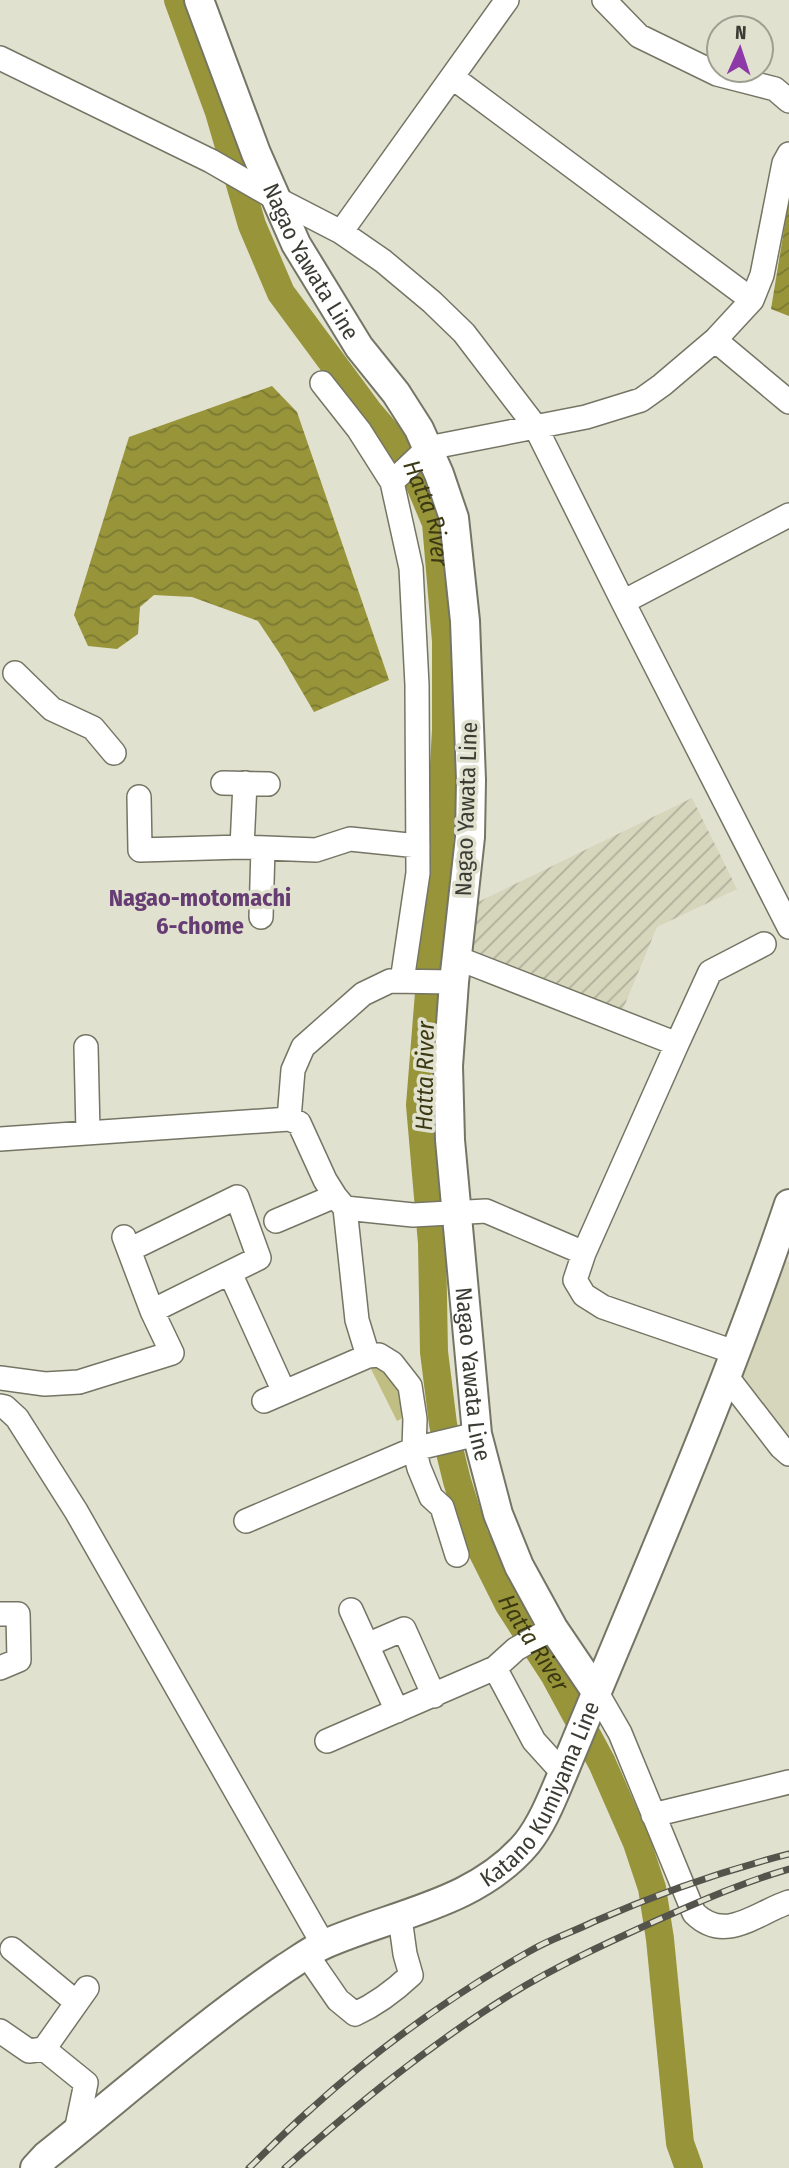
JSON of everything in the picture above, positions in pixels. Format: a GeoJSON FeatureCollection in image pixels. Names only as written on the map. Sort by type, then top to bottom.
{"type":"FeatureCollection","features":[{"type":"Feature","properties":{"kind":"main road","name":"Nagao Yawata Line"},"geometry":{"type":"LineString","coordinates":[[199,0],[256,153],[266,193],[359,347],[396,393],[419,429],[423,453],[454,518],[465,621],[471,780],[470,825],[451,974],[450,1214],[477,1434],[498,1514],[549,1630],[593,1702]]}},
{"type":"Feature","properties":{"kind":"main road","name":"Katano Kumiyama Line"},"geometry":{"type":"LineString","coordinates":[[35,2168],[46,2155],[223,2013],[315,1950],[470,1888],[505,1864],[527,1843],[544,1817],[566,1767],[732,1365],[789,1204]]}},
{"type":"Feature","properties":{"kind":"street"},"geometry":{"type":"LineString","coordinates":[[604,0],[639,36],[717,74],[775,89],[789,101]]}},
{"type":"Feature","properties":{"kind":"street"},"geometry":{"type":"LineString","coordinates":[[341,232],[452,78],[497,4]]}},
{"type":"Feature","properties":{"kind":"street"},"geometry":{"type":"LineString","coordinates":[[0,58],[211,161],[341,232],[383,261],[464,333],[535,426],[789,927]]}},
{"type":"Feature","properties":{"kind":"street"},"geometry":{"type":"LineString","coordinates":[[452,78],[752,300]]}},
{"type":"Feature","properties":{"kind":"street"},"geometry":{"type":"LineString","coordinates":[[392,482],[423,453],[586,416],[641,400],[715,340],[752,300],[762,275],[784,163],[789,154]]}},
{"type":"Feature","properties":{"kind":"street"},"geometry":{"type":"LineString","coordinates":[[715,340],[789,402]]}},
{"type":"Feature","properties":{"kind":"street"},"geometry":{"type":"LineString","coordinates":[[322,383],[359,430],[392,482],[411,568],[417,685],[418,873],[405,981]]}},
{"type":"Feature","properties":{"kind":"street"},"geometry":{"type":"LineString","coordinates":[[623,602],[789,515]]}},
{"type":"Feature","properties":{"kind":"street"},"geometry":{"type":"LineString","coordinates":[[15,670],[52,709],[93,728],[114,753]]}},
{"type":"Feature","properties":{"kind":"street"},"geometry":{"type":"LineString","coordinates":[[245,783],[261,917]]}},
{"type":"Feature","properties":{"kind":"street"},"geometry":{"type":"LineString","coordinates":[[139,797],[140,850],[252,847],[316,850],[350,839],[418,846]]}},
{"type":"Feature","properties":{"kind":"street"},"geometry":{"type":"LineString","coordinates":[[764,944],[710,972],[584,1253],[575,1280],[584,1295],[603,1307],[732,1365],[781,1447],[789,1454]]}},
{"type":"Feature","properties":{"kind":"street"},"geometry":{"type":"LineString","coordinates":[[289,1118],[293,1070],[303,1047],[363,994],[390,981],[451,974],[677,1044]]}},
{"type":"Feature","properties":{"kind":"street"},"geometry":{"type":"LineString","coordinates":[[86,1047],[88,1132]]}},
{"type":"Feature","properties":{"kind":"street"},"geometry":{"type":"LineString","coordinates":[[0,1139],[289,1118],[299,1124],[325,1180],[340,1202],[357,1320],[368,1356]]}},
{"type":"Feature","properties":{"kind":"street"},"geometry":{"type":"LineString","coordinates":[[0,1378],[44,1384],[79,1382],[172,1353],[152,1311],[127,1244],[237,1197],[259,1258],[152,1311]]}},
{"type":"Feature","properties":{"kind":"street"},"geometry":{"type":"LineString","coordinates":[[276,1221],[340,1202],[413,1215],[486,1211],[584,1253]]}},
{"type":"Feature","properties":{"kind":"street"},"geometry":{"type":"LineString","coordinates":[[230,1273],[274,1397],[368,1356],[379,1355],[392,1363],[410,1386],[415,1419],[414,1449],[419,1468],[431,1497],[442,1507],[457,1555]]}},
{"type":"Feature","properties":{"kind":"street"},"geometry":{"type":"LineString","coordinates":[[0,1406],[17,1419],[73,1504],[315,1950],[338,2000],[355,2014],[395,1991],[411,1975],[400,1918]]}},
{"type":"Feature","properties":{"kind":"street"},"geometry":{"type":"LineString","coordinates":[[246,1521],[414,1449],[477,1434]]}},
{"type":"Feature","properties":{"kind":"street"},"geometry":{"type":"LineString","coordinates":[[351,1610],[397,1711]]}},
{"type":"Feature","properties":{"kind":"street"},"geometry":{"type":"LineString","coordinates":[[0,1614],[18,1614],[19,1660],[0,1668]]}},
{"type":"Feature","properties":{"kind":"street"},"geometry":{"type":"LineString","coordinates":[[367,1645],[404,1629],[434,1696]]}},
{"type":"Feature","properties":{"kind":"street"},"geometry":{"type":"LineString","coordinates":[[327,1741],[495,1668],[516,1649],[549,1630]]}},
{"type":"Feature","properties":{"kind":"street"},"geometry":{"type":"LineString","coordinates":[[495,1668],[534,1741],[566,1767]]}},
{"type":"Feature","properties":{"kind":"street"},"geometry":{"type":"LineString","coordinates":[[593,1702],[620,1733],[694,1913],[713,1927],[729,1928],[789,1902]]}},
{"type":"Feature","properties":{"kind":"street"},"geometry":{"type":"LineString","coordinates":[[653,1815],[789,1782]]}},
{"type":"Feature","properties":{"kind":"street"},"geometry":{"type":"LineString","coordinates":[[12,1949],[81,1995],[44,2049]]}},
{"type":"Feature","properties":{"kind":"street"},"geometry":{"type":"LineString","coordinates":[[0,2031],[29,2051],[44,2049],[86,2083],[76,2131]]}},
{"type":"Feature","properties":{"kind":"shaded area"},"geometry":{"type":"Polygon","coordinates":[[[692,798],[737,889],[657,927],[621,1014],[469,951],[476,903],[692,798]]]}},
{"type":"Feature","properties":{"kind":"shaded area"},"geometry":{"type":"Polygon","coordinates":[[[784,1260],[789,1262],[789,1445],[738,1374],[784,1260]]]}},
{"type":"Feature","properties":{"kind":"shaded area"},"geometry":{"type":"Polygon","coordinates":[[[378,1361],[400,1394],[401,1419],[397,1421],[368,1363],[378,1361]]]}},
{"type":"Feature","properties":{"kind":"water"},"geometry":{"type":"Polygon","coordinates":[[[789,199],[789,316],[771,309],[789,199]]]}},
{"type":"Feature","properties":{"kind":"water"},"geometry":{"type":"Polygon","coordinates":[[[272,386],[297,412],[389,680],[314,712],[258,621],[192,597],[154,595],[140,607],[138,634],[117,649],[88,646],[74,615],[129,437],[272,386]]]}},
{"type":"Feature","properties":{"kind":"waterway","name":"Hatta River"},"geometry":{"type":"LineString","coordinates":[[178,0],[219,112],[252,225],[281,293],[369,412],[409,459],[436,523],[446,641],[446,730],[436,906],[420,1105],[432,1243],[434,1352],[443,1424],[474,1535],[509,1605],[555,1676],[602,1763],[637,1843],[652,1888],[660,1939],[680,2143],[689,2168]]}},
{"type":"Feature","properties":{"kind":"railway"},"geometry":{"type":"LineString","coordinates":[[249,2168],[303,2116],[389,2044],[472,1986],[530,1951],[665,1893],[789,1854]]}},
{"type":"Feature","properties":{"kind":"railway"},"geometry":{"type":"LineString","coordinates":[[285,2168],[421,2056],[526,1985],[660,1919],[708,1898],[789,1869]]}},
{"type":"Feature","properties":{"kind":"district","name":"Nagao-motomachi 6-chome"},"geometry":{"type":"Point","coordinates":[200,912]}}]}
